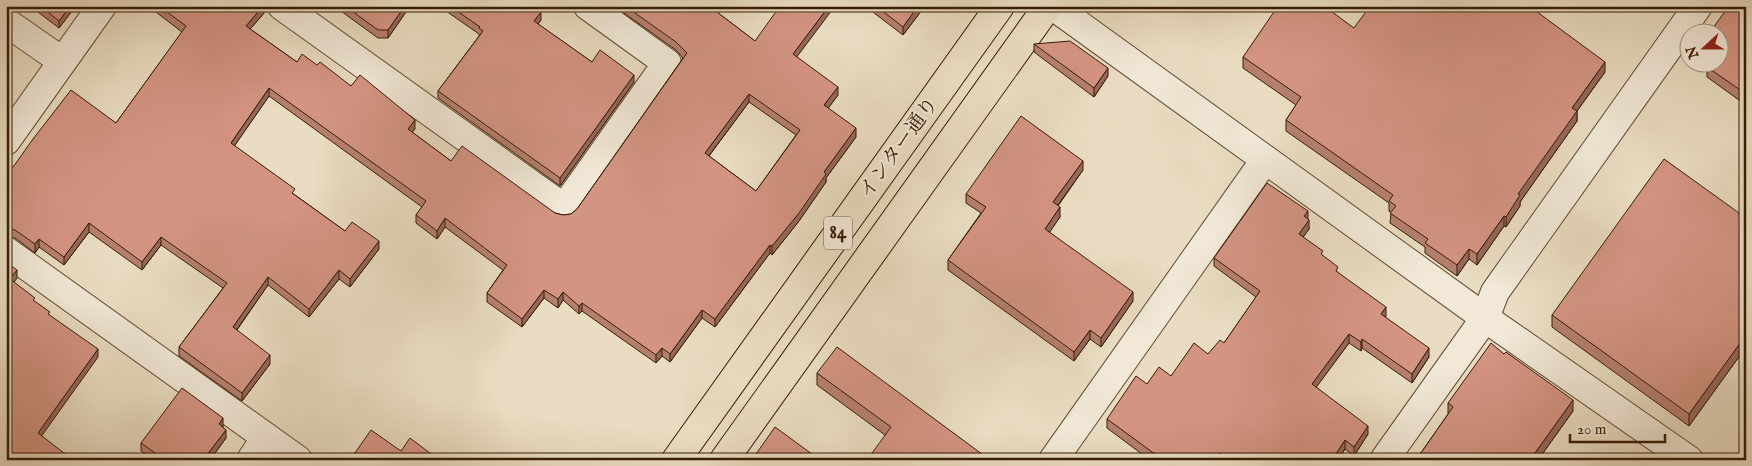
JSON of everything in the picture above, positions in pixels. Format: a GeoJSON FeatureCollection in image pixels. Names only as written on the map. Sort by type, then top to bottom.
{"type":"FeatureCollection","features":[{"type":"Feature","properties":{"kind":"main road","name":"インター通り"},"geometry":{"type":"LineString","coordinates":[[676,460],[1000,6]]}},
{"type":"Feature","properties":{"kind":"main road","name":"インター通り"},"geometry":{"type":"LineString","coordinates":[[724,460],[1048,6]]}},
{"type":"Feature","properties":{"kind":"street"},"geometry":{"type":"LineString","coordinates":[[6,141],[102,6]]}},
{"type":"Feature","properties":{"kind":"street"},"geometry":{"type":"LineString","coordinates":[[282,6],[564,208],[666,63],[588,6]]}},
{"type":"Feature","properties":{"kind":"street"},"geometry":{"type":"LineString","coordinates":[[1053,6],[1485,318],[1689,460]]}},
{"type":"Feature","properties":{"kind":"street"},"geometry":{"type":"LineString","coordinates":[[1384,460],[1485,318],[1495,292],[1698,6]]}},
{"type":"Feature","properties":{"kind":"street"},"geometry":{"type":"LineString","coordinates":[[6,22],[62,61]]}},
{"type":"Feature","properties":{"kind":"street"},"geometry":{"type":"LineString","coordinates":[[1053,460],[1265,160]]}},
{"type":"Feature","properties":{"kind":"street"},"geometry":{"type":"LineString","coordinates":[[6,251],[298,460]]}},
{"type":"Feature","properties":{"kind":"street"},"geometry":{"type":"LineString","coordinates":[[251,460],[266,437]]}},
{"type":"Feature","properties":{"kind":"building"},"geometry":{"type":"Polygon","coordinates":[[[40,6],[70,6],[59,21],[40,6]]]}},
{"type":"Feature","properties":{"kind":"building"},"geometry":{"type":"Polygon","coordinates":[[[159,6],[263,6],[246,26],[297,62],[302,54],[317,65],[320,62],[351,86],[360,75],[415,120],[408,129],[451,161],[462,146],[555,213],[563,215],[571,214],[577,209],[687,53],[676,42],[625,6],[709,6],[755,41],[780,6],[829,6],[793,54],[838,87],[824,105],[856,128],[824,172],[826,174],[799,213],[772,246],[770,245],[715,319],[702,310],[670,354],[662,348],[656,355],[582,303],[579,306],[563,292],[558,299],[544,290],[522,319],[487,293],[507,265],[445,218],[437,231],[416,215],[426,201],[269,88],[231,143],[295,189],[292,193],[345,231],[352,222],[379,241],[350,279],[339,270],[309,309],[268,277],[233,327],[270,355],[242,393],[179,347],[227,283],[161,237],[142,262],[89,223],[64,257],[39,239],[35,244],[15,230],[6,227],[6,177],[71,90],[116,123],[186,26],[159,6]],[[749,94],[705,153],[756,191],[800,130],[749,94]]]}},
{"type":"Feature","properties":{"kind":"building"},"geometry":{"type":"Polygon","coordinates":[[[345,6],[405,6],[388,30],[378,30],[345,6]]]}},
{"type":"Feature","properties":{"kind":"building"},"geometry":{"type":"Polygon","coordinates":[[[450,6],[532,6],[541,12],[534,21],[592,62],[600,50],[634,75],[560,178],[438,91],[483,31],[450,6]]]}},
{"type":"Feature","properties":{"kind":"building"},"geometry":{"type":"Polygon","coordinates":[[[876,6],[918,6],[903,27],[876,6]]]}},
{"type":"Feature","properties":{"kind":"building"},"geometry":{"type":"Polygon","coordinates":[[[1278,6],[1324,6],[1354,28],[1370,6],[1529,6],[1605,62],[1572,108],[1577,111],[1518,194],[1520,195],[1506,217],[1504,216],[1477,254],[1469,249],[1457,265],[1425,243],[1428,239],[1390,213],[1396,206],[1389,201],[1393,195],[1286,120],[1301,97],[1243,57],[1278,6]]]}},
{"type":"Feature","properties":{"kind":"building"},"geometry":{"type":"Polygon","coordinates":[[[1729,6],[1746,6],[1746,94],[1714,72],[1730,72],[1730,22],[1717,22],[1729,6]]]}},
{"type":"Feature","properties":{"kind":"building"},"geometry":{"type":"Polygon","coordinates":[[[1070,41],[1108,68],[1094,88],[1034,44],[1070,41]]]}},
{"type":"Feature","properties":{"kind":"building"},"geometry":{"type":"Polygon","coordinates":[[[1021,116],[1083,161],[1053,202],[1060,207],[1045,229],[1133,292],[1101,338],[1090,330],[1074,352],[948,260],[986,207],[966,194],[1021,116]]]}},
{"type":"Feature","properties":{"kind":"building"},"geometry":{"type":"Polygon","coordinates":[[[1664,159],[1746,218],[1746,335],[1689,414],[1552,315],[1664,159]]]}},
{"type":"Feature","properties":{"kind":"building"},"geometry":{"type":"Polygon","coordinates":[[[1267,183],[1308,211],[1304,216],[1309,220],[1299,234],[1323,251],[1321,254],[1338,267],[1336,271],[1386,307],[1381,314],[1429,348],[1412,374],[1362,339],[1361,342],[1349,334],[1312,384],[1368,426],[1354,447],[1345,440],[1332,460],[1229,460],[1220,453],[1216,460],[1163,460],[1107,419],[1136,376],[1147,384],[1159,367],[1171,376],[1194,343],[1208,354],[1220,340],[1224,343],[1260,291],[1214,258],[1267,183]]]}},
{"type":"Feature","properties":{"kind":"building"},"geometry":{"type":"Polygon","coordinates":[[[6,262],[17,270],[10,279],[35,298],[33,300],[50,312],[48,314],[98,349],[38,433],[73,460],[6,460],[6,262]]]}},
{"type":"Feature","properties":{"kind":"building"},"geometry":{"type":"Polygon","coordinates":[[[1491,343],[1504,354],[1506,352],[1573,400],[1530,460],[1416,460],[1453,407],[1448,403],[1491,343]]]}},
{"type":"Feature","properties":{"kind":"building"},"geometry":{"type":"Polygon","coordinates":[[[837,347],[990,460],[867,460],[891,427],[817,373],[837,347]]]}},
{"type":"Feature","properties":{"kind":"building"},"geometry":{"type":"Polygon","coordinates":[[[182,388],[223,418],[219,424],[226,430],[203,460],[151,460],[155,453],[141,443],[182,388]]]}},
{"type":"Feature","properties":{"kind":"building"},"geometry":{"type":"Polygon","coordinates":[[[775,427],[820,460],[765,460],[756,454],[775,427]]]}},
{"type":"Feature","properties":{"kind":"building"},"geometry":{"type":"Polygon","coordinates":[[[371,430],[401,451],[410,438],[439,460],[350,460],[371,430]]]}},
{"type":"Feature","properties":{"kind":"building"},"geometry":{"type":"Polygon","coordinates":[[[274,454],[282,460],[269,460],[274,454]]]}}]}
